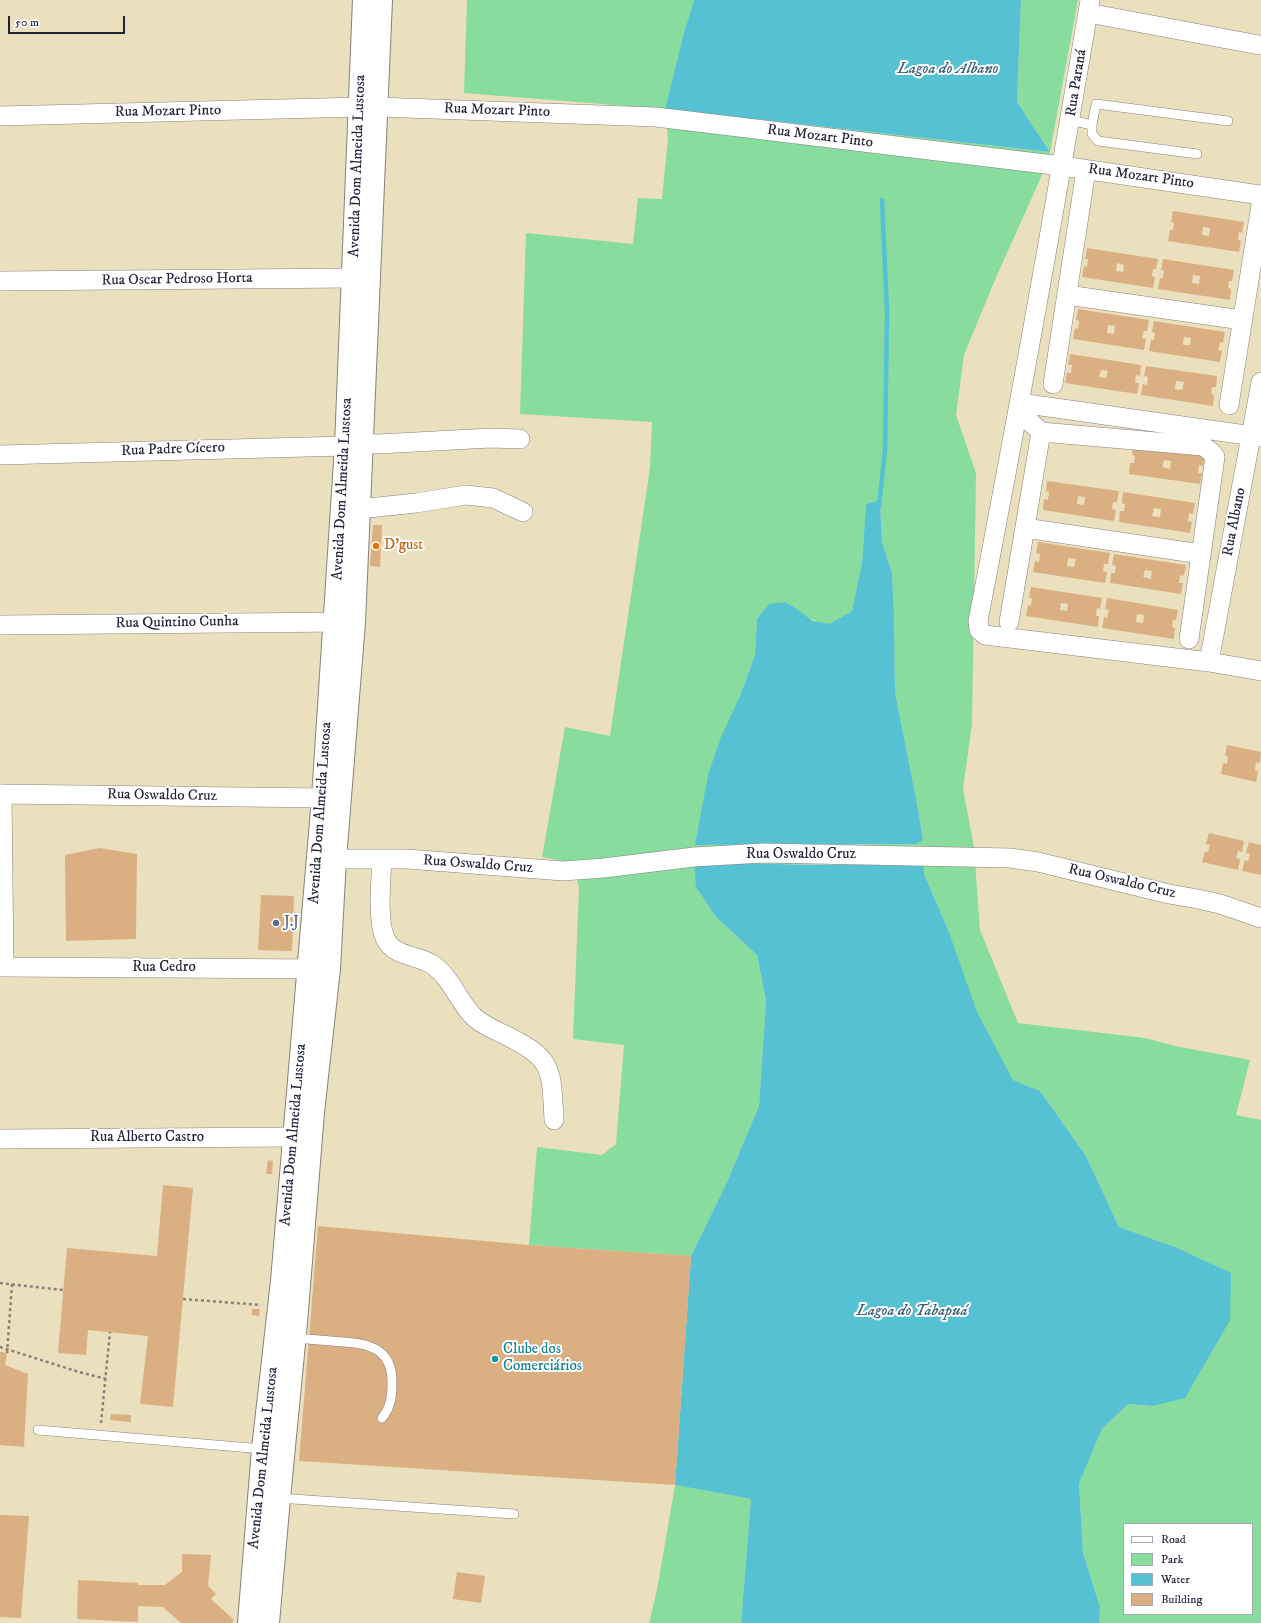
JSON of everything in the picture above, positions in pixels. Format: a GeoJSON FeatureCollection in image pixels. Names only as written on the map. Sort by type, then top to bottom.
{"type":"FeatureCollection","features":[{"type":"Feature","properties":{"kind":"main road","name":"Avenida Dom Almeida Lustosa"},"geometry":{"type":"LineString","coordinates":[[364,0],[372,43]]}},
{"type":"Feature","properties":{"kind":"main road","name":"Avenida Dom Almeida Lustosa"},"geometry":{"type":"LineString","coordinates":[[269,1497],[263,1449],[277,1331],[293,1137],[335,859],[344,622],[354,444],[372,43],[381,0]]}},
{"type":"Feature","properties":{"kind":"main road","name":"Avenida Dom Almeida Lustosa"},"geometry":{"type":"LineString","coordinates":[[260,1614],[269,1497],[295,1338],[313,1112],[319,969],[323,798],[359,509],[354,444],[353,278],[369,107]]}},
{"type":"Feature","properties":{"kind":"street"},"geometry":{"type":"LineString","coordinates":[[1089,6],[1259,45]]}},
{"type":"Feature","properties":{"kind":"street","name":"Rua Paraná"},"geometry":{"type":"LineString","coordinates":[[1089,6],[1019,407],[978,621],[979,630],[985,635],[1209,662]]}},
{"type":"Feature","properties":{"kind":"street","name":"Rua Mozart Pinto"},"geometry":{"type":"LineString","coordinates":[[0,116],[369,107],[656,117],[1062,166],[1261,195]]}},
{"type":"Feature","properties":{"kind":"street"},"geometry":{"type":"LineString","coordinates":[[1052,384],[1086,170]]}},
{"type":"Feature","properties":{"kind":"street"},"geometry":{"type":"LineString","coordinates":[[1229,406],[1261,205]]}},
{"type":"Feature","properties":{"kind":"street","name":"Rua Oscar Pedroso Horta"},"geometry":{"type":"LineString","coordinates":[[0,281],[353,278]]}},
{"type":"Feature","properties":{"kind":"street"},"geometry":{"type":"LineString","coordinates":[[1067,295],[1242,320]]}},
{"type":"Feature","properties":{"kind":"street","name":"Rua Albano"},"geometry":{"type":"LineString","coordinates":[[1209,662],[1256,436],[1261,382]]}},
{"type":"Feature","properties":{"kind":"street"},"geometry":{"type":"LineString","coordinates":[[1019,407],[1042,432],[1203,446],[1215,457],[1189,638]]}},
{"type":"Feature","properties":{"kind":"street"},"geometry":{"type":"LineString","coordinates":[[1019,407],[1256,436]]}},
{"type":"Feature","properties":{"kind":"street"},"geometry":{"type":"LineString","coordinates":[[1009,622],[1042,432]]}},
{"type":"Feature","properties":{"kind":"street","name":"Rua Padre Cícero"},"geometry":{"type":"LineString","coordinates":[[0,455],[378,444],[491,438],[520,439]]}},
{"type":"Feature","properties":{"kind":"street"},"geometry":{"type":"LineString","coordinates":[[359,509],[416,503],[466,494],[493,498],[523,512]]}},
{"type":"Feature","properties":{"kind":"street"},"geometry":{"type":"LineString","coordinates":[[1025,528],[1201,554]]}},
{"type":"Feature","properties":{"kind":"street","name":"Rua Quintino Cunha"},"geometry":{"type":"LineString","coordinates":[[0,625],[344,622]]}},
{"type":"Feature","properties":{"kind":"street"},"geometry":{"type":"LineString","coordinates":[[1209,662],[1261,671]]}},
{"type":"Feature","properties":{"kind":"street"},"geometry":{"type":"LineString","coordinates":[[1,794],[2,967]]}},
{"type":"Feature","properties":{"kind":"street","name":"Rua Oswaldo Cruz"},"geometry":{"type":"LineString","coordinates":[[1,794],[323,798]]}},
{"type":"Feature","properties":{"kind":"street","name":"Rua Oswaldo Cruz"},"geometry":{"type":"LineString","coordinates":[[335,859],[382,859],[563,871],[604,868],[694,856],[763,853],[1010,858],[1038,862],[1170,894],[1220,904],[1261,918]]}},
{"type":"Feature","properties":{"kind":"street"},"geometry":{"type":"LineString","coordinates":[[382,859],[381,922],[385,938],[391,947],[401,954],[424,960],[442,972],[473,1016],[485,1025],[523,1044],[540,1056],[548,1068],[552,1082],[554,1120]]}},
{"type":"Feature","properties":{"kind":"street","name":"Rua Cedro"},"geometry":{"type":"LineString","coordinates":[[2,967],[319,969]]}},
{"type":"Feature","properties":{"kind":"street","name":"Rua Alberto Castro"},"geometry":{"type":"LineString","coordinates":[[0,1139],[293,1137]]}},
{"type":"Feature","properties":{"kind":"lane"},"geometry":{"type":"LineString","coordinates":[[1197,154],[1098,141],[1092,134],[1096,104],[1228,121]]}},
{"type":"Feature","properties":{"kind":"lane"},"geometry":{"type":"LineString","coordinates":[[1070,120],[1092,125]]}},
{"type":"Feature","properties":{"kind":"lane"},"geometry":{"type":"LineString","coordinates":[[295,1338],[356,1342],[376,1349],[385,1355],[391,1365],[392,1391],[389,1409],[382,1418]]}},
{"type":"Feature","properties":{"kind":"lane"},"geometry":{"type":"LineString","coordinates":[[38,1430],[263,1449]]}},
{"type":"Feature","properties":{"kind":"lane"},"geometry":{"type":"LineString","coordinates":[[269,1497],[514,1514]]}},
{"type":"Feature","properties":{"kind":"path"},"geometry":{"type":"LineString","coordinates":[[0,1283],[63,1290]]}},
{"type":"Feature","properties":{"kind":"path"},"geometry":{"type":"LineString","coordinates":[[7,1351],[12,1284]]}},
{"type":"Feature","properties":{"kind":"path"},"geometry":{"type":"LineString","coordinates":[[183,1299],[261,1305]]}},
{"type":"Feature","properties":{"kind":"path"},"geometry":{"type":"LineString","coordinates":[[100,1435],[110,1332]]}},
{"type":"Feature","properties":{"kind":"path"},"geometry":{"type":"LineString","coordinates":[[0,1347],[7,1351],[106,1379]]}},
{"type":"Feature","properties":{"kind":"green space"},"geometry":{"type":"Polygon","coordinates":[[[467,0],[694,0],[683,36],[665,109],[464,93],[467,0]]]}},
{"type":"Feature","properties":{"kind":"green space"},"geometry":{"type":"Polygon","coordinates":[[[1021,0],[1078,0],[1050,152],[1017,102],[1021,0]]]}},
{"type":"Feature","properties":{"kind":"green space"},"geometry":{"type":"Polygon","coordinates":[[[665,109],[1050,152],[1039,182],[997,275],[964,355],[956,415],[976,473],[972,724],[963,789],[974,847],[980,930],[1018,1023],[1145,1038],[1175,1046],[1250,1060],[1236,1115],[1261,1120],[1261,1623],[1099,1623],[1100,1607],[1083,1553],[1079,1482],[1102,1429],[1128,1404],[1152,1406],[1231,1274],[1175,1247],[1119,1227],[1086,1156],[1040,1091],[1013,1080],[976,1012],[949,932],[924,874],[882,865],[726,863],[696,887],[715,916],[757,955],[766,1001],[759,1106],[727,1182],[691,1256],[529,1245],[537,1147],[602,1155],[616,1144],[624,1045],[573,1039],[579,888],[573,863],[542,857],[565,727],[610,736],[650,468],[652,422],[520,414],[526,233],[633,244],[638,198],[662,199],[668,138],[665,109]],[[880,500],[866,504],[862,563],[852,611],[838,620],[830,624],[825,624],[813,620],[786,602],[757,619],[755,655],[740,696],[705,845],[916,844],[923,840],[895,692],[892,573],[882,542],[880,500]]]}},
{"type":"Feature","properties":{"kind":"green space"},"geometry":{"type":"Polygon","coordinates":[[[675,1485],[751,1499],[741,1623],[649,1623],[657,1590],[675,1485]]]}},
{"type":"Feature","properties":{"kind":"water","name":"Lagoa do Albano"},"geometry":{"type":"Polygon","coordinates":[[[694,0],[1021,0],[1017,102],[1050,152],[665,109],[683,36],[694,0]]]}},
{"type":"Feature","properties":{"kind":"water"},"geometry":{"type":"Polygon","coordinates":[[[880,500],[882,542],[892,573],[895,692],[923,840],[917,844],[695,845],[708,775],[721,737],[740,696],[755,655],[757,619],[769,604],[786,602],[813,621],[830,624],[852,611],[862,563],[866,504],[880,500]]]}},
{"type":"Feature","properties":{"kind":"water","name":"Lagoa do Tabapuá"},"geometry":{"type":"Polygon","coordinates":[[[694,861],[808,865],[923,863],[924,874],[949,932],[977,1012],[1013,1080],[1040,1091],[1086,1156],[1119,1227],[1175,1247],[1231,1273],[1230,1320],[1185,1398],[1152,1406],[1128,1404],[1102,1429],[1079,1483],[1083,1553],[1100,1607],[1099,1623],[741,1623],[751,1499],[675,1485],[691,1256],[727,1182],[759,1106],[766,1001],[757,955],[715,916],[696,887],[694,861]]]}},
{"type":"Feature","properties":{"kind":"building"},"geometry":{"type":"Polygon","coordinates":[[[1173,211],[1244,222],[1242,233],[1239,232],[1238,240],[1241,241],[1239,252],[1168,241],[1170,230],[1173,230],[1174,223],[1171,222],[1173,211]],[[1203,227],[1202,235],[1209,236],[1210,228],[1203,227]]]}},
{"type":"Feature","properties":{"kind":"building"},"geometry":{"type":"Polygon","coordinates":[[[1087,248],[1158,259],[1156,269],[1153,269],[1152,276],[1155,277],[1153,288],[1082,277],[1084,266],[1087,267],[1088,259],[1085,259],[1087,248]],[[1117,263],[1116,271],[1123,272],[1124,265],[1117,263]]]}},
{"type":"Feature","properties":{"kind":"building"},"geometry":{"type":"Polygon","coordinates":[[[1163,259],[1234,270],[1232,281],[1229,281],[1228,288],[1231,289],[1230,300],[1158,289],[1160,278],[1163,278],[1164,271],[1161,270],[1163,259]],[[1193,275],[1192,283],[1199,284],[1200,276],[1193,275]]]}},
{"type":"Feature","properties":{"kind":"building"},"geometry":{"type":"Polygon","coordinates":[[[1078,309],[1149,320],[1147,331],[1144,331],[1142,338],[1146,339],[1144,350],[1073,339],[1075,328],[1078,329],[1079,321],[1076,320],[1078,309]],[[1108,325],[1107,333],[1114,334],[1115,326],[1108,325]]]}},
{"type":"Feature","properties":{"kind":"building"},"geometry":{"type":"Polygon","coordinates":[[[1154,321],[1225,332],[1223,343],[1220,342],[1218,350],[1222,351],[1220,362],[1149,351],[1151,340],[1154,340],[1155,333],[1152,332],[1154,321]],[[1184,337],[1183,345],[1190,345],[1191,338],[1184,337]]]}},
{"type":"Feature","properties":{"kind":"building"},"geometry":{"type":"Polygon","coordinates":[[[1070,354],[1141,365],[1140,376],[1136,375],[1135,383],[1139,383],[1137,394],[1065,383],[1067,372],[1071,373],[1072,365],[1068,365],[1070,354]],[[1101,370],[1099,377],[1106,378],[1108,371],[1101,370]]]}},
{"type":"Feature","properties":{"kind":"building"},"geometry":{"type":"Polygon","coordinates":[[[1146,366],[1217,376],[1216,387],[1212,387],[1211,394],[1214,395],[1213,406],[1141,395],[1143,384],[1147,385],[1148,377],[1144,376],[1146,366]],[[1176,381],[1175,389],[1182,390],[1184,382],[1176,381]]]}},
{"type":"Feature","properties":{"kind":"building"},"geometry":{"type":"Polygon","coordinates":[[[1133,444],[1205,455],[1203,466],[1199,465],[1198,473],[1202,473],[1200,484],[1129,474],[1130,463],[1134,463],[1135,456],[1132,455],[1133,444]],[[1164,460],[1162,467],[1170,469],[1171,461],[1164,460]]]}},
{"type":"Feature","properties":{"kind":"building"},"geometry":{"type":"Polygon","coordinates":[[[1047,481],[1119,491],[1117,502],[1113,502],[1112,509],[1116,510],[1114,521],[1043,510],[1044,499],[1048,500],[1049,492],[1046,491],[1047,481]],[[1078,496],[1077,504],[1084,505],[1085,497],[1078,496]]]}},
{"type":"Feature","properties":{"kind":"building"},"geometry":{"type":"Polygon","coordinates":[[[1123,492],[1195,503],[1193,514],[1189,513],[1188,521],[1192,522],[1190,533],[1119,522],[1120,511],[1124,511],[1125,504],[1122,503],[1123,492]],[[1154,508],[1152,516],[1160,517],[1161,509],[1154,508]]]}},
{"type":"Feature","properties":{"kind":"building","name":"D'gust"},"geometry":{"type":"Polygon","coordinates":[[[373,525],[382,525],[380,567],[370,566],[373,525]]]}},
{"type":"Feature","properties":{"kind":"building"},"geometry":{"type":"Polygon","coordinates":[[[1038,542],[1110,553],[1108,564],[1104,564],[1103,571],[1107,572],[1105,583],[1033,572],[1035,561],[1039,562],[1040,554],[1036,553],[1038,542]],[[1068,558],[1067,566],[1074,567],[1076,559],[1068,558]]]}},
{"type":"Feature","properties":{"kind":"building"},"geometry":{"type":"Polygon","coordinates":[[[1114,554],[1186,565],[1184,576],[1180,575],[1179,583],[1183,583],[1181,594],[1110,583],[1111,573],[1115,573],[1116,566],[1112,565],[1114,554]],[[1145,570],[1143,577],[1151,579],[1152,571],[1145,570]]]}},
{"type":"Feature","properties":{"kind":"building"},"geometry":{"type":"Polygon","coordinates":[[[1031,587],[1102,598],[1100,609],[1097,608],[1096,616],[1099,616],[1098,627],[1026,616],[1028,605],[1031,606],[1032,598],[1029,598],[1031,587]],[[1061,603],[1060,610],[1067,611],[1068,604],[1061,603]]]}},
{"type":"Feature","properties":{"kind":"building"},"geometry":{"type":"Polygon","coordinates":[[[1107,598],[1178,610],[1176,620],[1173,620],[1172,627],[1175,628],[1174,639],[1102,628],[1104,617],[1107,618],[1109,610],[1105,609],[1107,598]],[[1137,614],[1136,622],[1143,623],[1144,615],[1137,614]]]}},
{"type":"Feature","properties":{"kind":"building"},"geometry":{"type":"Polygon","coordinates":[[[1227,745],[1261,752],[1260,763],[1256,762],[1255,770],[1258,771],[1256,782],[1221,774],[1223,763],[1227,764],[1228,756],[1225,756],[1227,745]]]}},
{"type":"Feature","properties":{"kind":"building"},"geometry":{"type":"Polygon","coordinates":[[[1209,833],[1244,841],[1242,852],[1238,851],[1236,858],[1240,859],[1238,870],[1202,862],[1205,852],[1208,852],[1210,845],[1206,844],[1209,833]]]}},
{"type":"Feature","properties":{"kind":"building"},"geometry":{"type":"Polygon","coordinates":[[[1249,842],[1261,845],[1261,875],[1242,871],[1245,860],[1248,861],[1250,854],[1246,853],[1249,842]]]}},
{"type":"Feature","properties":{"kind":"building"},"geometry":{"type":"Polygon","coordinates":[[[99,848],[137,854],[136,939],[66,941],[65,855],[99,848]]]}},
{"type":"Feature","properties":{"kind":"building","name":"J.J"},"geometry":{"type":"Polygon","coordinates":[[[261,895],[294,896],[292,951],[258,950],[261,895]]]}},
{"type":"Feature","properties":{"kind":"building"},"geometry":{"type":"Polygon","coordinates":[[[268,1160],[273,1161],[272,1174],[266,1174],[268,1160]]]}},
{"type":"Feature","properties":{"kind":"building"},"geometry":{"type":"Polygon","coordinates":[[[163,1185],[193,1188],[173,1407],[140,1404],[148,1336],[88,1330],[86,1355],[58,1353],[67,1248],[157,1256],[163,1185]]]}},
{"type":"Feature","properties":{"kind":"building","name":"Clube dos Comerciários"},"geometry":{"type":"Polygon","coordinates":[[[318,1226],[529,1245],[691,1256],[675,1485],[299,1461],[318,1226]]]}},
{"type":"Feature","properties":{"kind":"building"},"geometry":{"type":"Polygon","coordinates":[[[252,1309],[260,1309],[259,1316],[252,1315],[252,1309]]]}},
{"type":"Feature","properties":{"kind":"building"},"geometry":{"type":"Polygon","coordinates":[[[0,1352],[7,1353],[5,1365],[28,1374],[24,1447],[0,1445],[0,1352]]]}},
{"type":"Feature","properties":{"kind":"building"},"geometry":{"type":"Polygon","coordinates":[[[111,1414],[131,1415],[131,1422],[110,1420],[111,1414]]]}},
{"type":"Feature","properties":{"kind":"building"},"geometry":{"type":"Polygon","coordinates":[[[0,1515],[29,1516],[21,1618],[0,1617],[0,1515]]]}},
{"type":"Feature","properties":{"kind":"building"},"geometry":{"type":"Polygon","coordinates":[[[182,1554],[211,1555],[208,1586],[216,1594],[211,1599],[234,1620],[231,1623],[181,1623],[163,1607],[138,1606],[138,1622],[77,1619],[78,1580],[138,1583],[138,1585],[165,1585],[182,1572],[182,1554]]]}},
{"type":"Feature","properties":{"kind":"building"},"geometry":{"type":"Polygon","coordinates":[[[457,1572],[485,1576],[481,1603],[453,1599],[457,1572]]]}},
{"type":"Feature","properties":{"kind":"waterway"},"geometry":{"type":"LineString","coordinates":[[879,506],[885,450],[887,312],[882,200]]}},
{"type":"Feature","properties":{"kind":"place","name":"D'gust"},"geometry":{"type":"Point","coordinates":[376,546]}},
{"type":"Feature","properties":{"kind":"place","name":"J.J"},"geometry":{"type":"Point","coordinates":[276,923]}},
{"type":"Feature","properties":{"kind":"place","name":"Clube dos Comerciários"},"geometry":{"type":"Point","coordinates":[495,1359]}}]}
